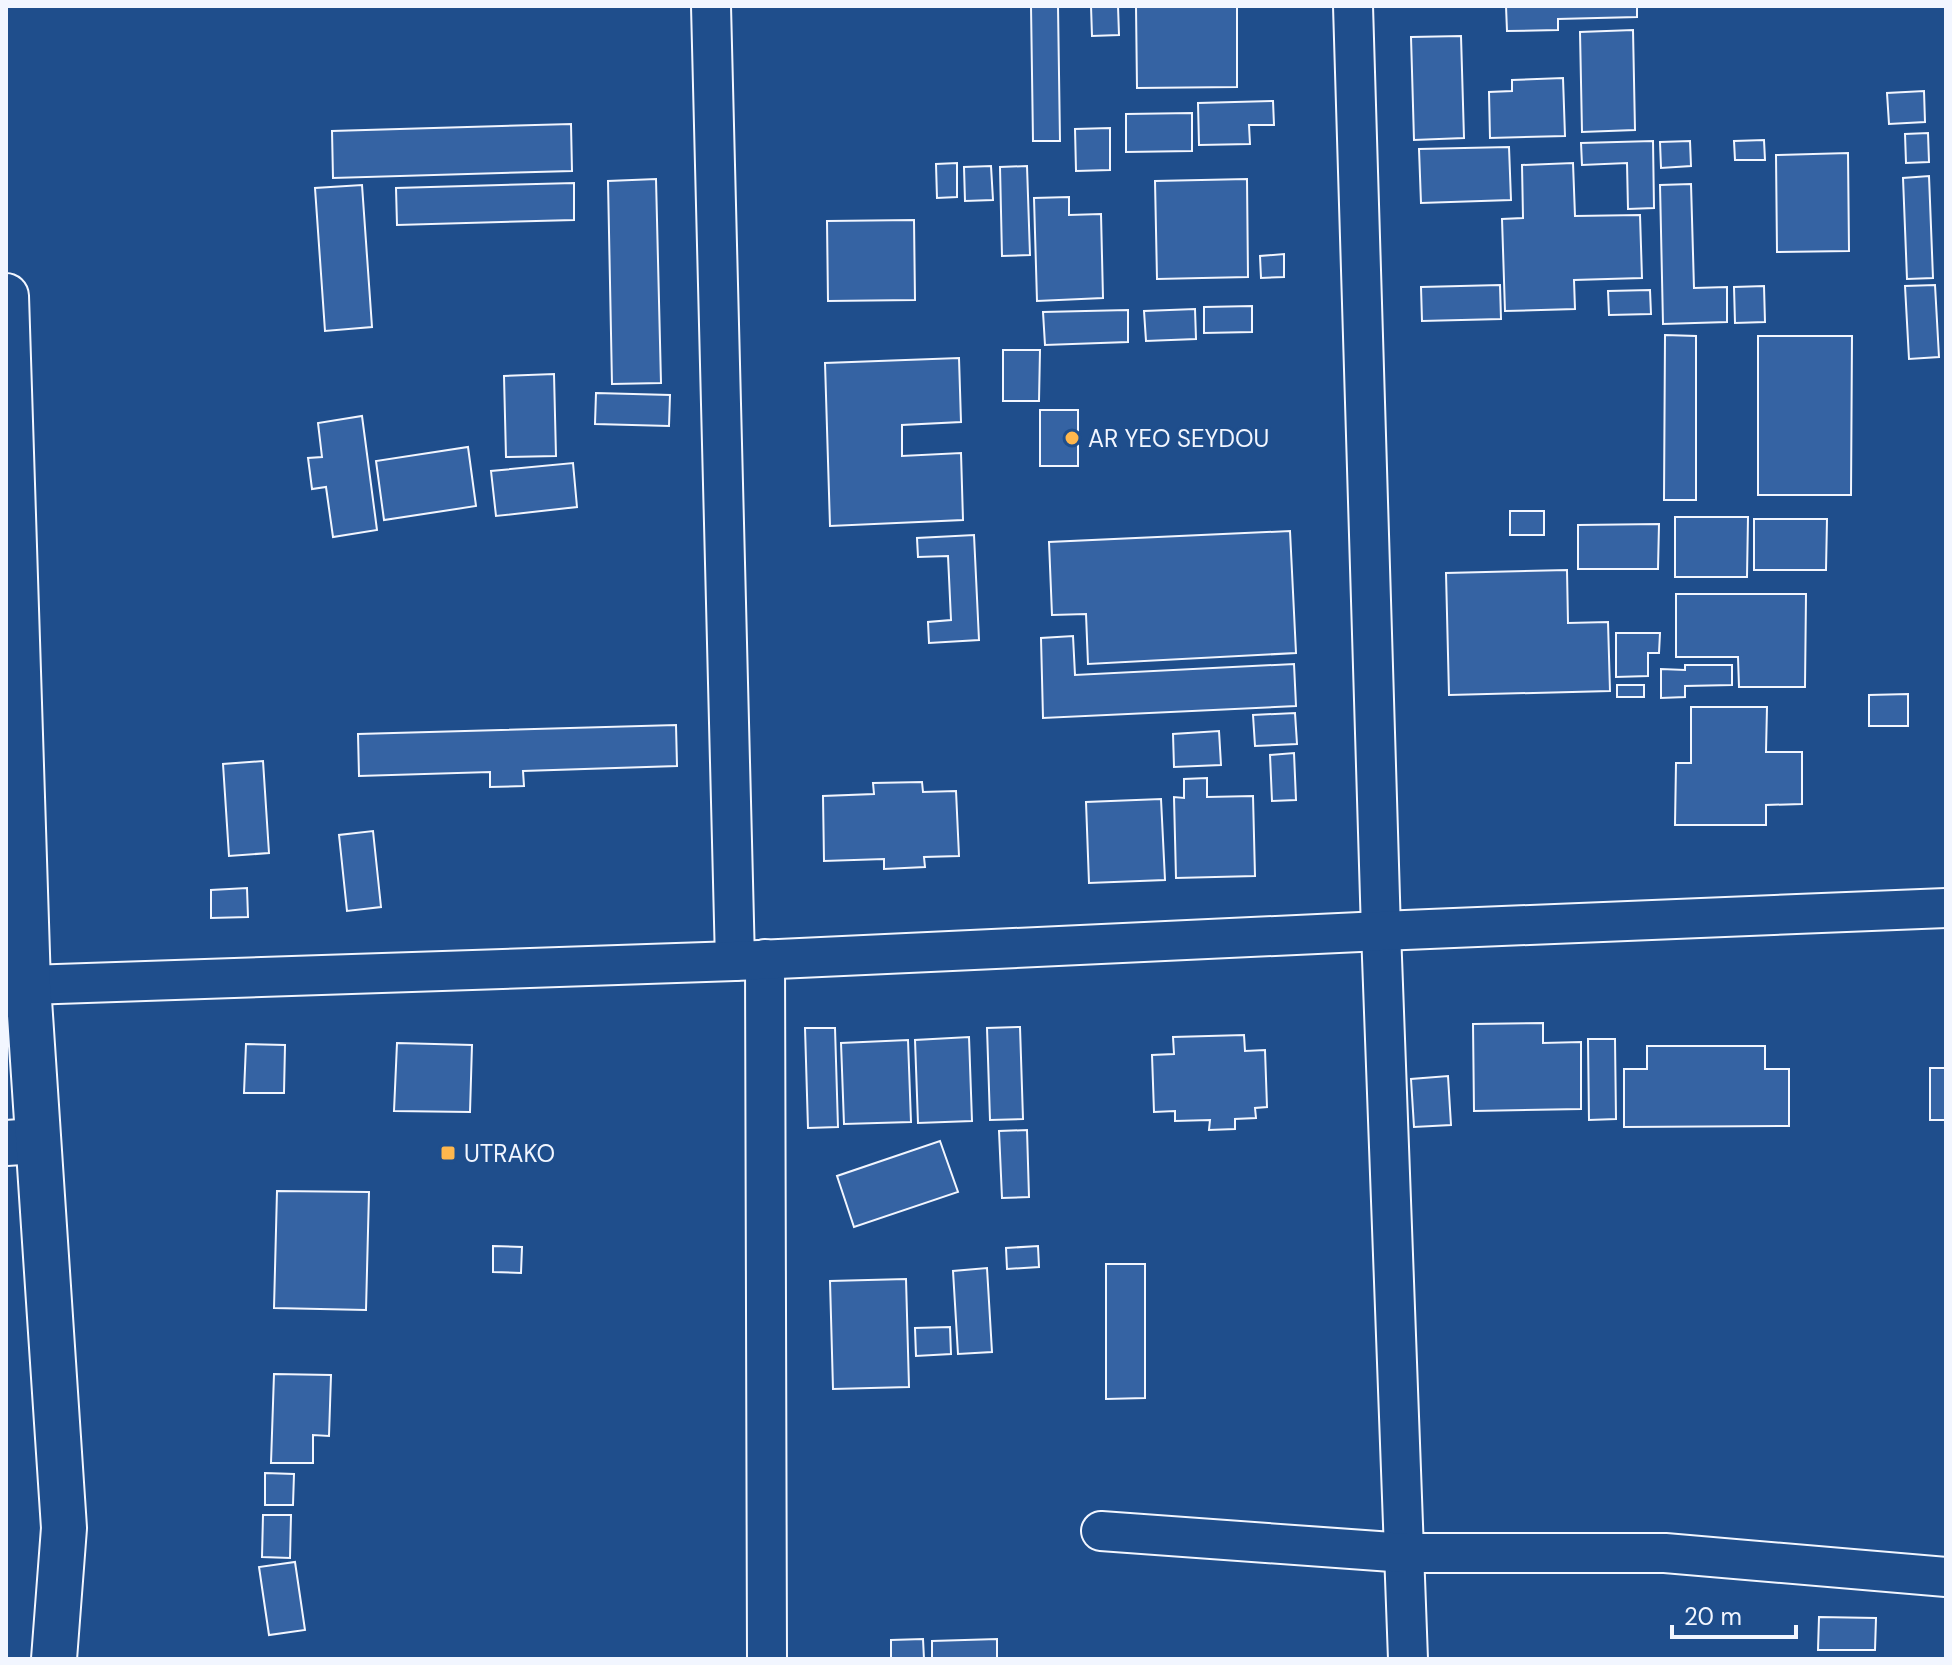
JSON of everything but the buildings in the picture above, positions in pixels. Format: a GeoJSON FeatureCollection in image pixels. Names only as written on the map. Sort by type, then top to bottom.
{"type":"FeatureCollection","features":[{"type":"Feature","properties":{"kind":"highway"},"geometry":{"type":"LineString","coordinates":[[6,296],[28,985],[18,1033],[22,1142],[64,1528],[54,1659]]}},
{"type":"Feature","properties":{"kind":"street"},"geometry":{"type":"LineString","coordinates":[[711,6],[750,960],[767,1659]]}},
{"type":"Feature","properties":{"kind":"street"},"geometry":{"type":"LineString","coordinates":[[1353,6],[1381,931],[1408,1659]]}},
{"type":"Feature","properties":{"kind":"street"},"geometry":{"type":"LineString","coordinates":[[28,985],[750,960],[1946,908]]}},
{"type":"Feature","properties":{"kind":"street"},"geometry":{"type":"LineString","coordinates":[[1101,1531],[1406,1553],[1665,1553],[1946,1577]]}},
{"type":"Feature","properties":{"kind":"place","name":"AR YEO SEYDOU"},"geometry":{"type":"Point","coordinates":[1072,438]}},
{"type":"Feature","properties":{"kind":"place","name":"UTRAKO"},"geometry":{"type":"Point","coordinates":[448,1153]}}]}
